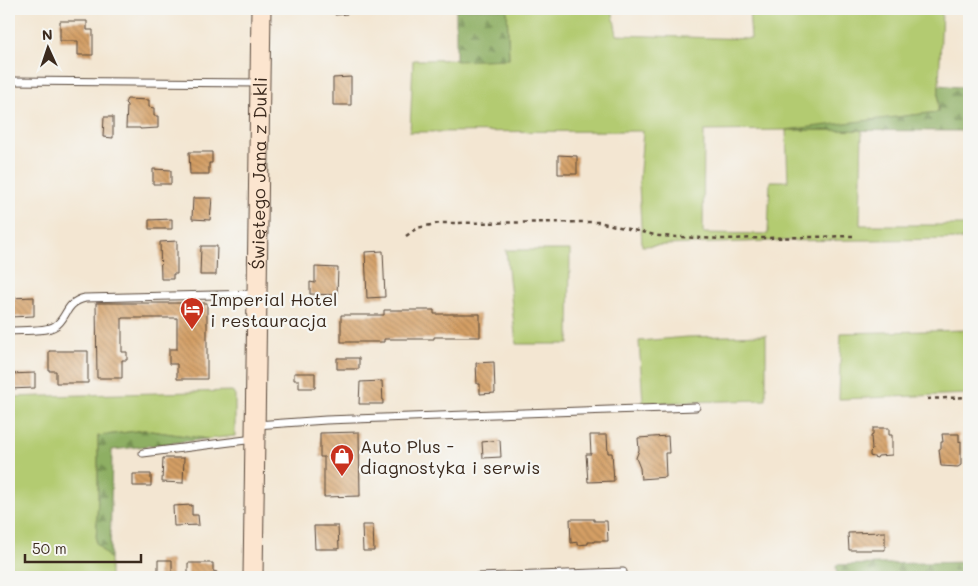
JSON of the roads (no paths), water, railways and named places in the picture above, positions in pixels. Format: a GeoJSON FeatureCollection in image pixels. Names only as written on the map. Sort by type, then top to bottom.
{"type":"FeatureCollection","features":[{"type":"Feature","properties":{"kind":"main road","name":"Świętego Jana z Dukli"},"geometry":{"type":"LineString","coordinates":[[253,577],[261,9]]}},
{"type":"Feature","properties":{"kind":"lane"},"geometry":{"type":"LineString","coordinates":[[9,81],[260,83]]}},
{"type":"Feature","properties":{"kind":"lane"},"geometry":{"type":"LineString","coordinates":[[9,331],[53,328],[60,322],[72,304],[85,298],[257,294]]}},
{"type":"Feature","properties":{"kind":"lane"},"geometry":{"type":"LineString","coordinates":[[143,453],[326,420],[696,407]]}},
{"type":"Feature","properties":{"kind":"lane"},"geometry":{"type":"LineString","coordinates":[[477,577],[623,572]]}},
{"type":"Feature","properties":{"kind":"place","name":"Imperial Hotel i restauracja"},"geometry":{"type":"Point","coordinates":[192,330]}},
{"type":"Feature","properties":{"kind":"place","name":"Auto Plus - diagnostyka i serwis"},"geometry":{"type":"Point","coordinates":[342,477]}}]}
